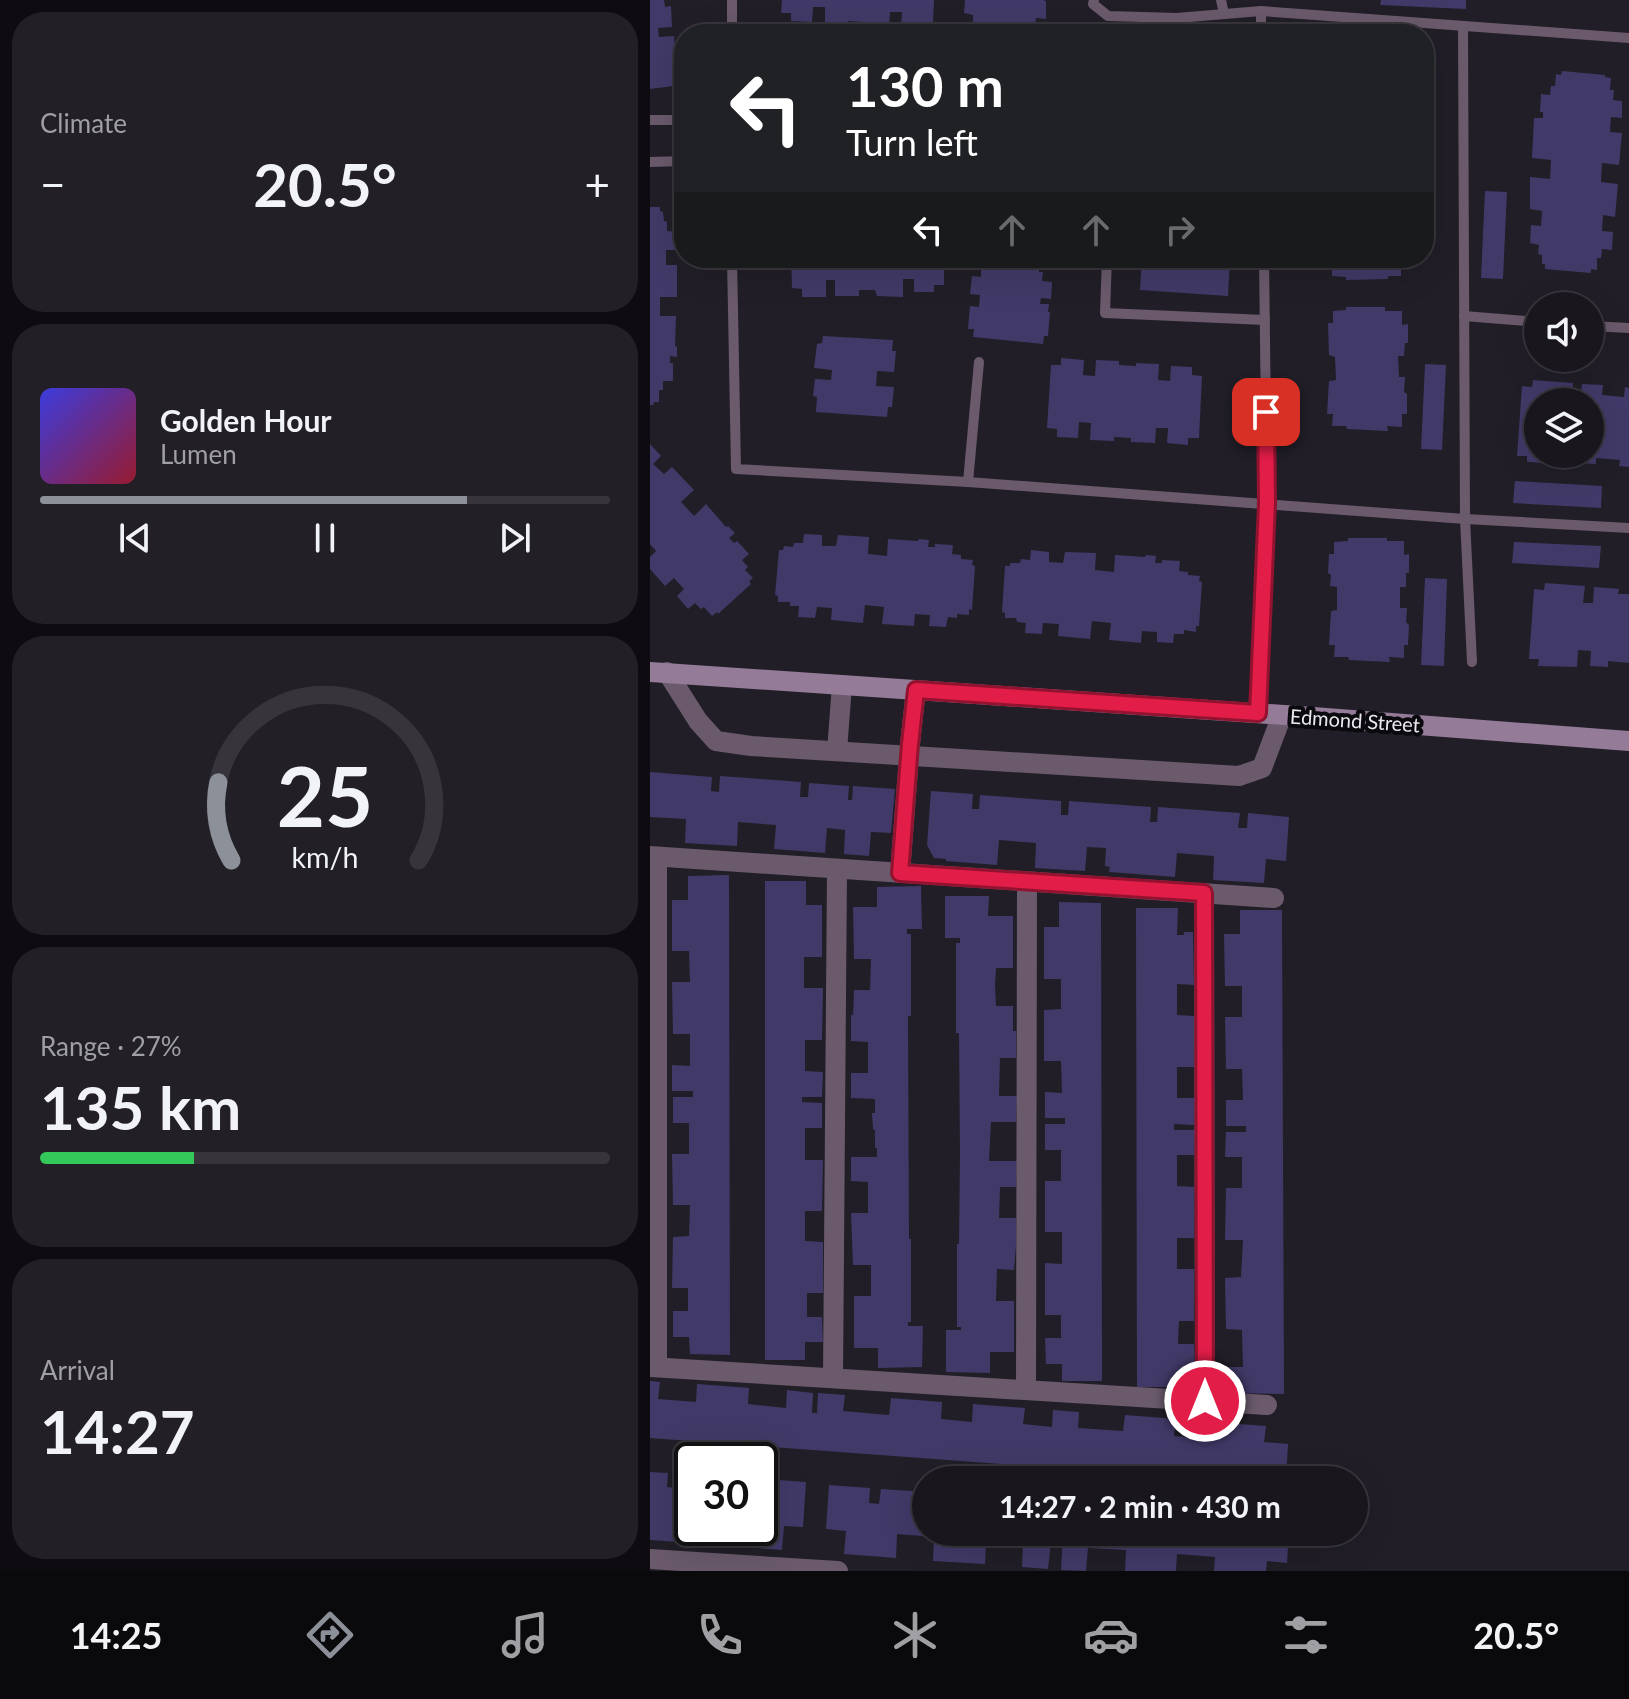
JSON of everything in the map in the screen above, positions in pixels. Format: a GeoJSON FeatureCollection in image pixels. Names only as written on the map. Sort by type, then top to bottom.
{"type":"FeatureCollection","features":[{"type":"Feature","properties":{"kind":"street","name":"Edmond Street"},"geometry":{"type":"LineString","coordinates":[[659,672],[1629,741]]}},
{"type":"Feature","properties":{"kind":"street"},"geometry":{"type":"LineString","coordinates":[[659,672],[716,741],[751,746],[1239,776],[1262,768],[1282,715]]}},
{"type":"Feature","properties":{"kind":"street"},"geometry":{"type":"LineString","coordinates":[[837,751],[842,685]]}},
{"type":"Feature","properties":{"kind":"street"},"geometry":{"type":"LineString","coordinates":[[900,873],[916,690]]}},
{"type":"Feature","properties":{"kind":"street"},"geometry":{"type":"LineString","coordinates":[[1267,1405],[653,1367],[654,857],[1274,898]]}},
{"type":"Feature","properties":{"kind":"street"},"geometry":{"type":"LineString","coordinates":[[833,1378],[837,869]]}},
{"type":"Feature","properties":{"kind":"street"},"geometry":{"type":"LineString","coordinates":[[1026,1390],[1027,882]]}},
{"type":"Feature","properties":{"kind":"street"},"geometry":{"type":"LineString","coordinates":[[1204,893],[1205,1401]]}},
{"type":"Feature","properties":{"kind":"street"},"geometry":{"type":"LineString","coordinates":[[658,1563],[838,1571]]}},
{"type":"Feature","properties":{"kind":"lane"},"geometry":{"type":"LineString","coordinates":[[732,0],[732,24]]}},
{"type":"Feature","properties":{"kind":"lane"},"geometry":{"type":"LineString","coordinates":[[1094,0],[1093,4],[1108,16],[1177,18],[1261,11],[1629,38]]}},
{"type":"Feature","properties":{"kind":"lane"},"geometry":{"type":"LineString","coordinates":[[1221,0],[1224,14]]}},
{"type":"Feature","properties":{"kind":"lane"},"geometry":{"type":"LineString","coordinates":[[1281,0],[1281,13]]}},
{"type":"Feature","properties":{"kind":"lane"},"geometry":{"type":"LineString","coordinates":[[1261,11],[1261,24]]}},
{"type":"Feature","properties":{"kind":"lane"},"geometry":{"type":"LineString","coordinates":[[1463,26],[1465,519],[1472,662]]}},
{"type":"Feature","properties":{"kind":"lane"},"geometry":{"type":"LineString","coordinates":[[650,120],[674,120]]}},
{"type":"Feature","properties":{"kind":"lane"},"geometry":{"type":"LineString","coordinates":[[650,162],[674,161]]}},
{"type":"Feature","properties":{"kind":"lane"},"geometry":{"type":"LineString","coordinates":[[732,268],[736,469],[1629,528]]}},
{"type":"Feature","properties":{"kind":"lane"},"geometry":{"type":"LineString","coordinates":[[1107,268],[1105,313],[1265,320]]}},
{"type":"Feature","properties":{"kind":"lane"},"geometry":{"type":"LineString","coordinates":[[1258,713],[1267,503],[1264,268]]}},
{"type":"Feature","properties":{"kind":"lane"},"geometry":{"type":"LineString","coordinates":[[1464,316],[1524,321]]}},
{"type":"Feature","properties":{"kind":"lane"},"geometry":{"type":"LineString","coordinates":[[1604,327],[1629,328]]}},
{"type":"Feature","properties":{"kind":"lane"},"geometry":{"type":"LineString","coordinates":[[968,482],[979,362]]}},
{"type":"Feature","properties":{"kind":"building"},"geometry":{"type":"Polygon","coordinates":[[[650,0],[664,0],[665,7],[671,6],[672,27],[658,28],[659,37],[674,36],[674,86],[650,89],[650,0]]]}},
{"type":"Feature","properties":{"kind":"building"},"geometry":{"type":"Polygon","coordinates":[[[782,0],[934,0],[933,22],[922,24],[901,24],[902,12],[890,12],[889,24],[825,23],[825,7],[813,7],[812,22],[791,21],[791,13],[781,13],[782,0]]]}},
{"type":"Feature","properties":{"kind":"building"},"geometry":{"type":"Polygon","coordinates":[[[965,0],[1046,1],[1046,19],[1036,18],[1035,24],[973,24],[973,15],[964,13],[965,0]]]}},
{"type":"Feature","properties":{"kind":"building"},"geometry":{"type":"Polygon","coordinates":[[[1381,0],[1466,0],[1466,9],[1380,5],[1381,0]]]}},
{"type":"Feature","properties":{"kind":"building"},"geometry":{"type":"Polygon","coordinates":[[[1562,71],[1611,78],[1613,100],[1622,101],[1622,118],[1611,117],[1610,132],[1622,133],[1619,165],[1602,163],[1601,182],[1618,184],[1615,217],[1603,215],[1602,231],[1613,232],[1612,250],[1602,249],[1601,258],[1597,258],[1597,270],[1591,269],[1591,273],[1545,269],[1542,255],[1538,254],[1539,245],[1530,243],[1531,225],[1541,226],[1542,211],[1530,209],[1530,177],[1550,179],[1551,160],[1532,158],[1534,118],[1543,118],[1543,112],[1540,112],[1541,94],[1550,95],[1556,74],[1561,75],[1562,71]]]}},
{"type":"Feature","properties":{"kind":"building"},"geometry":{"type":"Polygon","coordinates":[[[1485,191],[1507,192],[1503,279],[1481,278],[1485,191]]]}},
{"type":"Feature","properties":{"kind":"building"},"geometry":{"type":"Polygon","coordinates":[[[650,207],[660,207],[667,222],[667,231],[674,232],[674,250],[666,250],[666,265],[677,268],[677,297],[660,297],[660,316],[676,316],[677,357],[670,356],[673,381],[663,381],[659,402],[650,405],[650,207]]]}},
{"type":"Feature","properties":{"kind":"building"},"geometry":{"type":"Polygon","coordinates":[[[791,268],[944,268],[944,285],[934,285],[934,292],[914,292],[914,279],[903,279],[903,297],[877,296],[875,290],[859,290],[859,296],[835,296],[835,280],[826,280],[826,297],[802,297],[802,289],[792,288],[791,268]]]}},
{"type":"Feature","properties":{"kind":"building"},"geometry":{"type":"Polygon","coordinates":[[[981,268],[1039,268],[1039,272],[1043,272],[1042,281],[1052,282],[1051,299],[1041,298],[1040,304],[1049,304],[1050,312],[1048,336],[1044,336],[1043,344],[973,337],[974,329],[968,329],[970,306],[979,307],[980,295],[970,294],[972,276],[981,277],[981,268]]]}},
{"type":"Feature","properties":{"kind":"building"},"geometry":{"type":"Polygon","coordinates":[[[1141,268],[1229,268],[1228,296],[1140,290],[1141,268]]]}},
{"type":"Feature","properties":{"kind":"building"},"geometry":{"type":"Polygon","coordinates":[[[1332,268],[1401,268],[1401,276],[1388,276],[1388,279],[1346,280],[1346,277],[1332,276],[1332,268]]]}},
{"type":"Feature","properties":{"kind":"building"},"geometry":{"type":"Polygon","coordinates":[[[1346,307],[1385,307],[1385,311],[1402,311],[1402,325],[1408,324],[1408,343],[1405,343],[1404,356],[1398,356],[1399,377],[1405,377],[1404,392],[1407,394],[1407,414],[1402,414],[1402,427],[1387,426],[1388,431],[1332,426],[1333,414],[1327,414],[1329,381],[1336,380],[1335,357],[1329,355],[1328,323],[1333,323],[1333,311],[1346,310],[1346,307]]]}},
{"type":"Feature","properties":{"kind":"building"},"geometry":{"type":"Polygon","coordinates":[[[823,336],[893,340],[892,351],[896,351],[894,372],[877,371],[876,386],[894,387],[892,407],[888,407],[887,417],[816,412],[817,397],[813,396],[815,379],[831,380],[832,370],[814,368],[817,344],[822,343],[823,336]]]}},
{"type":"Feature","properties":{"kind":"building"},"geometry":{"type":"Polygon","coordinates":[[[1061,358],[1084,360],[1083,375],[1095,376],[1096,360],[1119,361],[1119,365],[1159,364],[1158,380],[1170,381],[1171,366],[1192,367],[1192,375],[1202,376],[1199,438],[1188,438],[1188,445],[1167,443],[1168,428],[1156,428],[1155,443],[1131,442],[1131,438],[1114,437],[1114,441],[1090,440],[1091,423],[1079,422],[1078,438],[1057,437],[1057,429],[1047,428],[1051,365],[1061,365],[1061,358]]]}},
{"type":"Feature","properties":{"kind":"building"},"geometry":{"type":"Polygon","coordinates":[[[1425,364],[1446,365],[1442,450],[1421,449],[1425,364]]]}},
{"type":"Feature","properties":{"kind":"building"},"geometry":{"type":"Polygon","coordinates":[[[1533,380],[1573,383],[1573,388],[1524,388],[1524,456],[1517,456],[1522,386],[1532,387],[1533,380]]]}},
{"type":"Feature","properties":{"kind":"building"},"geometry":{"type":"Polygon","coordinates":[[[1582,384],[1603,385],[1603,388],[1582,388],[1582,384]]]}},
{"type":"Feature","properties":{"kind":"building"},"geometry":{"type":"Polygon","coordinates":[[[1625,387],[1629,388],[1629,467],[1619,466],[1620,460],[1604,459],[1604,395],[1624,397],[1625,387]]]}},
{"type":"Feature","properties":{"kind":"building"},"geometry":{"type":"Polygon","coordinates":[[[650,444],[661,456],[653,464],[664,474],[672,467],[694,490],[681,502],[694,516],[706,504],[735,533],[729,538],[734,543],[737,541],[749,554],[742,560],[748,567],[745,570],[753,578],[749,581],[751,584],[718,614],[712,616],[695,603],[688,609],[677,596],[684,589],[674,578],[665,586],[650,569],[650,557],[656,551],[650,544],[650,444]]]}},
{"type":"Feature","properties":{"kind":"building"},"geometry":{"type":"Polygon","coordinates":[[[1515,481],[1602,486],[1601,508],[1513,503],[1515,481]]]}},
{"type":"Feature","properties":{"kind":"building"},"geometry":{"type":"Polygon","coordinates":[[[804,534],[822,535],[822,546],[836,546],[838,535],[869,537],[868,554],[887,556],[888,539],[929,540],[928,547],[935,547],[935,544],[953,545],[952,554],[973,560],[972,565],[975,566],[972,610],[969,609],[969,615],[948,617],[946,627],[929,626],[930,615],[915,614],[914,626],[882,624],[884,607],[865,605],[863,623],[831,620],[832,608],[817,607],[815,618],[798,617],[799,606],[778,602],[775,595],[779,550],[783,550],[784,546],[793,547],[794,543],[803,543],[804,534]]]}},
{"type":"Feature","properties":{"kind":"building"},"geometry":{"type":"Polygon","coordinates":[[[1348,538],[1404,541],[1404,555],[1409,554],[1409,573],[1406,573],[1406,587],[1400,587],[1400,608],[1407,608],[1406,622],[1409,625],[1404,658],[1389,657],[1390,662],[1334,657],[1335,645],[1329,645],[1331,611],[1337,610],[1337,587],[1330,586],[1329,554],[1334,554],[1334,542],[1348,541],[1348,538]]]}},
{"type":"Feature","properties":{"kind":"building"},"geometry":{"type":"Polygon","coordinates":[[[1514,542],[1601,546],[1599,568],[1512,563],[1514,542]]]}},
{"type":"Feature","properties":{"kind":"building"},"geometry":{"type":"Polygon","coordinates":[[[1031,550],[1049,552],[1049,562],[1063,563],[1065,552],[1096,553],[1095,570],[1114,572],[1115,555],[1156,556],[1155,563],[1162,563],[1162,560],[1180,561],[1179,571],[1200,576],[1199,581],[1202,582],[1199,626],[1196,626],[1196,632],[1184,630],[1184,634],[1174,634],[1173,643],[1157,642],[1157,632],[1142,631],[1141,643],[1109,640],[1111,623],[1092,621],[1090,639],[1058,636],[1059,624],[1043,623],[1042,634],[1025,633],[1026,623],[1017,622],[1016,618],[1005,618],[1002,612],[1005,566],[1020,563],[1021,559],[1030,560],[1031,550]]]}},
{"type":"Feature","properties":{"kind":"building"},"geometry":{"type":"Polygon","coordinates":[[[1425,578],[1447,579],[1444,666],[1421,665],[1425,578]]]}},
{"type":"Feature","properties":{"kind":"building"},"geometry":{"type":"Polygon","coordinates":[[[1545,583],[1585,586],[1583,603],[1593,603],[1594,587],[1619,589],[1618,594],[1629,594],[1629,663],[1608,661],[1608,667],[1590,666],[1591,651],[1578,650],[1577,667],[1538,666],[1539,659],[1529,659],[1534,589],[1544,590],[1545,583]]]}},
{"type":"Feature","properties":{"kind":"building"},"geometry":{"type":"Polygon","coordinates":[[[650,772],[712,777],[711,791],[719,792],[720,776],[801,782],[800,797],[808,797],[809,783],[849,786],[848,800],[852,800],[853,786],[895,789],[891,833],[871,832],[869,856],[844,854],[845,830],[827,828],[825,853],[774,849],[776,825],[738,822],[737,846],[685,843],[686,819],[650,817],[650,772]]]}},
{"type":"Feature","properties":{"kind":"building"},"geometry":{"type":"Polygon","coordinates":[[[931,791],[973,794],[972,809],[979,809],[980,795],[1061,801],[1061,815],[1068,815],[1069,801],[1151,807],[1150,822],[1157,822],[1158,807],[1240,813],[1238,828],[1247,828],[1248,813],[1289,817],[1286,861],[1266,859],[1264,883],[1213,880],[1214,856],[1177,853],[1175,877],[1109,872],[1110,867],[1105,866],[1106,848],[1087,847],[1085,871],[1035,868],[1036,843],[999,840],[997,865],[946,861],[934,858],[927,845],[931,791]]]}},
{"type":"Feature","properties":{"kind":"building"},"geometry":{"type":"Polygon","coordinates":[[[729,875],[730,1355],[690,1354],[689,1337],[673,1337],[673,1311],[688,1311],[688,1288],[672,1288],[673,1237],[689,1236],[690,1205],[673,1205],[672,1154],[689,1154],[689,1123],[673,1123],[673,1097],[693,1097],[693,1091],[672,1091],[672,1065],[690,1066],[690,1034],[673,1034],[672,982],[690,982],[689,951],[672,951],[672,900],[688,900],[688,876],[729,875]]]}},
{"type":"Feature","properties":{"kind":"building"},"geometry":{"type":"Polygon","coordinates":[[[765,881],[806,881],[806,905],[822,905],[822,957],[804,957],[804,988],[823,988],[822,1040],[805,1040],[805,1071],[823,1072],[822,1097],[802,1097],[802,1102],[822,1103],[822,1128],[805,1128],[805,1160],[823,1160],[822,1211],[805,1211],[805,1241],[823,1242],[823,1293],[807,1293],[807,1317],[822,1317],[823,1342],[805,1342],[805,1360],[765,1360],[765,881]]]}},
{"type":"Feature","properties":{"kind":"building"},"geometry":{"type":"Polygon","coordinates":[[[921,886],[922,929],[907,929],[907,934],[911,934],[911,1016],[908,1016],[911,1322],[908,1326],[923,1326],[922,1367],[878,1368],[878,1348],[854,1348],[854,1296],[871,1296],[871,1265],[853,1265],[851,1213],[868,1213],[868,1182],[851,1181],[851,1157],[877,1157],[877,1148],[872,1113],[875,1113],[875,1099],[851,1098],[851,1073],[868,1073],[868,1042],[851,1041],[851,1015],[854,990],[870,990],[871,959],[854,959],[853,907],[877,907],[877,887],[921,886]]]}},
{"type":"Feature","properties":{"kind":"building"},"geometry":{"type":"Polygon","coordinates":[[[945,896],[989,896],[988,916],[1013,916],[1013,968],[996,968],[995,985],[996,1006],[1013,1006],[1016,1058],[1000,1058],[999,1096],[1017,1096],[1016,1122],[991,1122],[989,1161],[1017,1161],[1016,1187],[1000,1187],[999,1218],[1016,1218],[1014,1270],[997,1269],[996,1301],[1014,1301],[1014,1352],[990,1352],[990,1373],[946,1372],[946,1330],[961,1330],[961,1327],[957,1327],[960,1153],[959,1033],[956,1033],[956,943],[960,943],[960,938],[945,938],[945,896]]]}},
{"type":"Feature","properties":{"kind":"building"},"geometry":{"type":"Polygon","coordinates":[[[1059,902],[1101,903],[1102,1381],[1062,1381],[1062,1364],[1046,1364],[1045,1338],[1061,1338],[1061,1315],[1045,1315],[1045,1263],[1062,1264],[1062,1232],[1045,1232],[1045,1181],[1061,1181],[1061,1150],[1045,1150],[1045,1124],[1065,1124],[1065,1118],[1045,1118],[1045,1092],[1062,1093],[1061,1061],[1044,1061],[1044,1010],[1061,1009],[1061,979],[1044,979],[1044,927],[1059,927],[1059,902]]]}},
{"type":"Feature","properties":{"kind":"building"},"geometry":{"type":"Polygon","coordinates":[[[1136,908],[1178,908],[1177,935],[1193,932],[1194,985],[1177,984],[1177,1015],[1194,1016],[1194,1067],[1177,1067],[1177,1098],[1195,1098],[1194,1125],[1174,1124],[1174,1130],[1195,1130],[1194,1155],[1177,1155],[1177,1186],[1194,1187],[1194,1238],[1177,1238],[1177,1269],[1194,1269],[1194,1321],[1179,1321],[1178,1344],[1194,1344],[1195,1370],[1178,1370],[1177,1387],[1137,1387],[1136,908]]]}},
{"type":"Feature","properties":{"kind":"building"},"geometry":{"type":"Polygon","coordinates":[[[1240,910],[1282,910],[1284,1394],[1226,1393],[1226,1367],[1243,1367],[1242,1330],[1226,1329],[1225,1278],[1241,1277],[1243,1240],[1225,1240],[1226,1188],[1242,1188],[1242,1157],[1225,1157],[1226,1132],[1246,1132],[1246,1126],[1226,1126],[1226,1100],[1243,1100],[1242,1069],[1226,1069],[1225,1017],[1242,1017],[1242,986],[1225,986],[1224,934],[1240,934],[1240,910]]]}},
{"type":"Feature","properties":{"kind":"building"},"geometry":{"type":"Polygon","coordinates":[[[650,1381],[660,1382],[658,1399],[696,1402],[697,1384],[749,1388],[748,1404],[786,1408],[787,1390],[813,1393],[812,1413],[817,1413],[818,1393],[845,1395],[843,1411],[889,1415],[891,1398],[942,1402],[941,1419],[972,1422],[973,1404],[1025,1408],[1023,1424],[1052,1427],[1053,1410],[1079,1412],[1078,1428],[1123,1431],[1125,1415],[1176,1419],[1174,1436],[1212,1439],[1214,1422],[1266,1426],[1264,1442],[1288,1444],[1287,1466],[1027,1466],[778,1447],[778,1442],[650,1438],[650,1381]]]}},
{"type":"Feature","properties":{"kind":"building"},"geometry":{"type":"Polygon","coordinates":[[[650,1472],[668,1473],[667,1487],[674,1488],[674,1542],[650,1540],[650,1472]]]}},
{"type":"Feature","properties":{"kind":"building"},"geometry":{"type":"Polygon","coordinates":[[[778,1480],[806,1482],[803,1527],[784,1526],[782,1550],[730,1546],[778,1546],[778,1480]]]}},
{"type":"Feature","properties":{"kind":"building"},"geometry":{"type":"Polygon","coordinates":[[[829,1485],[870,1488],[869,1503],[879,1504],[881,1489],[912,1491],[912,1535],[897,1534],[896,1558],[844,1554],[846,1531],[826,1529],[829,1485]]]}},
{"type":"Feature","properties":{"kind":"building"},"geometry":{"type":"Polygon","coordinates":[[[934,1546],[986,1546],[985,1564],[933,1561],[934,1546]]]}},
{"type":"Feature","properties":{"kind":"building"},"geometry":{"type":"Polygon","coordinates":[[[1023,1546],[1050,1546],[1048,1569],[1022,1567],[1023,1546]]]}},
{"type":"Feature","properties":{"kind":"building"},"geometry":{"type":"Polygon","coordinates":[[[1062,1546],[1288,1546],[1287,1563],[1267,1561],[1266,1571],[1214,1571],[1215,1557],[1177,1554],[1176,1571],[1125,1571],[1126,1550],[1088,1548],[1086,1571],[1061,1570],[1062,1546]]]}},
{"type":"Feature","properties":{"kind":"route"},"geometry":{"type":"LineString","coordinates":[[1205,1401],[1204,893],[900,873],[916,690],[1258,713],[1267,503],[1266,412]]}}]}
